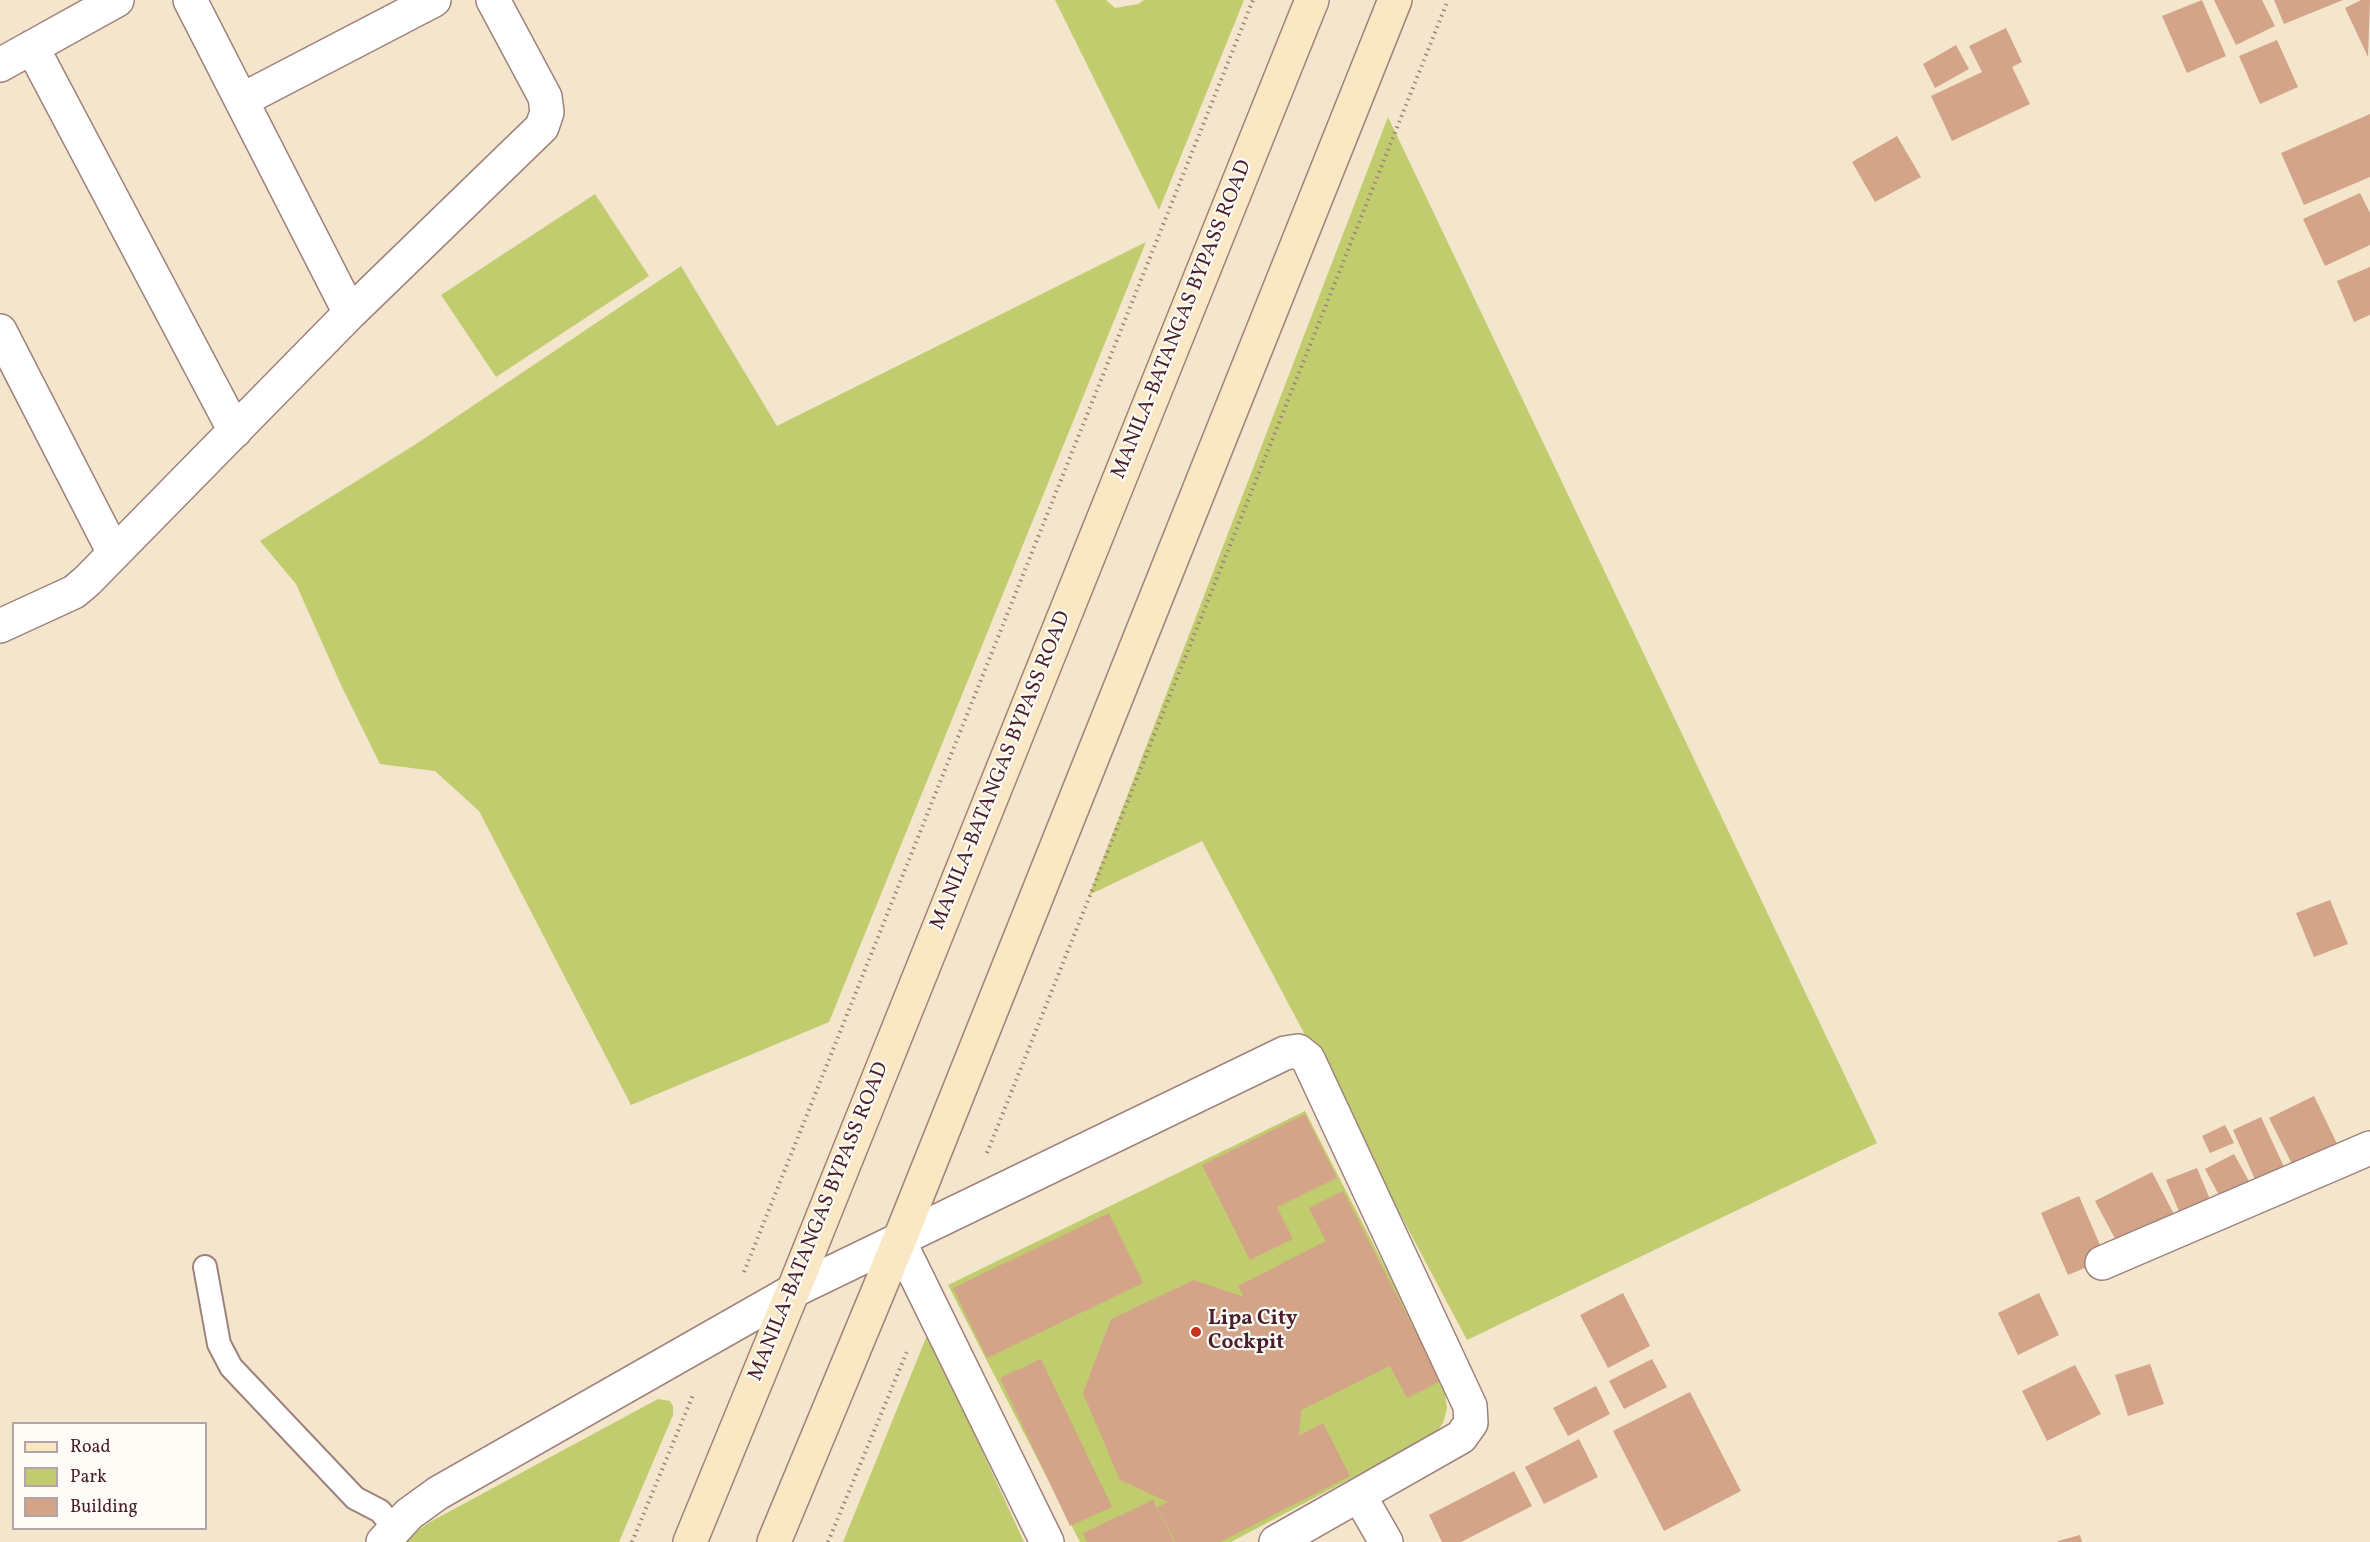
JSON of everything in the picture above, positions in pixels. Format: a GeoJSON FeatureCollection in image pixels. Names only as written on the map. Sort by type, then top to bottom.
{"type":"FeatureCollection","features":[{"type":"Feature","properties":{"kind":"main road","name":"MANILA-BATANGAS BYPASS ROAD"},"geometry":{"type":"LineString","coordinates":[[690,1542],[1312,0]]}},
{"type":"Feature","properties":{"kind":"main road"},"geometry":{"type":"LineString","coordinates":[[774,1542],[899,1241],[1395,0]]}},
{"type":"Feature","properties":{"kind":"street"},"geometry":{"type":"LineString","coordinates":[[0,65],[117,0]]}},
{"type":"Feature","properties":{"kind":"street"},"geometry":{"type":"LineString","coordinates":[[190,0],[350,313]]}},
{"type":"Feature","properties":{"kind":"street"},"geometry":{"type":"LineString","coordinates":[[242,100],[434,0]]}},
{"type":"Feature","properties":{"kind":"street"},"geometry":{"type":"LineString","coordinates":[[0,626],[74,592],[350,313],[542,128],[547,112],[545,97],[493,0]]}},
{"type":"Feature","properties":{"kind":"street"},"geometry":{"type":"LineString","coordinates":[[32,47],[235,431]]}},
{"type":"Feature","properties":{"kind":"street"},"geometry":{"type":"LineString","coordinates":[[0,331],[114,553]]}},
{"type":"Feature","properties":{"kind":"street"},"geometry":{"type":"LineString","coordinates":[[389,1535],[409,1514],[438,1492],[793,1291],[1285,1053],[1298,1052],[1308,1059],[1470,1406],[1471,1423],[1461,1437],[1276,1542]]}},
{"type":"Feature","properties":{"kind":"street"},"geometry":{"type":"LineString","coordinates":[[2102,1263],[2370,1148]]}},
{"type":"Feature","properties":{"kind":"street"},"geometry":{"type":"LineString","coordinates":[[899,1241],[1047,1542]]}},
{"type":"Feature","properties":{"kind":"street"},"geometry":{"type":"LineString","coordinates":[[1359,1495],[1386,1542]]}},
{"type":"Feature","properties":{"kind":"lane"},"geometry":{"type":"LineString","coordinates":[[206,1267],[219,1344],[231,1367],[355,1498],[380,1512],[389,1535]]}},
{"type":"Feature","properties":{"kind":"path"},"geometry":{"type":"LineString","coordinates":[[718,1334],[1253,0]]}},
{"type":"Feature","properties":{"kind":"path"},"geometry":{"type":"LineString","coordinates":[[986,1154],[1448,0]]}},
{"type":"Feature","properties":{"kind":"path"},"geometry":{"type":"LineString","coordinates":[[828,1542],[928,1300]]}},
{"type":"Feature","properties":{"kind":"path"},"geometry":{"type":"LineString","coordinates":[[632,1542],[696,1389]]}},
{"type":"Feature","properties":{"kind":"green space"},"geometry":{"type":"Polygon","coordinates":[[[1055,0],[1106,0],[1115,8],[1138,4],[1144,0],[1244,0],[1159,210],[1055,0]]]}},
{"type":"Feature","properties":{"kind":"green space"},"geometry":{"type":"Polygon","coordinates":[[[1388,117],[1877,1143],[1467,1340],[1202,841],[1089,895],[1388,117]]]}},
{"type":"Feature","properties":{"kind":"green space"},"geometry":{"type":"Polygon","coordinates":[[[595,194],[649,276],[496,377],[441,295],[595,194]]]}},
{"type":"Feature","properties":{"kind":"green space"},"geometry":{"type":"Polygon","coordinates":[[[1146,242],[829,1022],[631,1105],[479,811],[435,771],[380,764],[341,685],[296,584],[260,541],[413,446],[681,266],[777,426],[1146,242]]]}},
{"type":"Feature","properties":{"kind":"green space","name":"Lipa City Cockpit"},"geometry":{"type":"Polygon","coordinates":[[[1305,1111],[1443,1380],[1447,1408],[1443,1423],[1435,1434],[1231,1542],[1080,1542],[948,1285],[1305,1111]]]}},
{"type":"Feature","properties":{"kind":"green space"},"geometry":{"type":"Polygon","coordinates":[[[928,1333],[1024,1542],[843,1542],[928,1333]]]}},
{"type":"Feature","properties":{"kind":"green space"},"geometry":{"type":"Polygon","coordinates":[[[658,1399],[670,1401],[673,1406],[673,1415],[619,1542],[402,1542],[430,1522],[658,1399]]]}},
{"type":"Feature","properties":{"kind":"building"},"geometry":{"type":"Polygon","coordinates":[[[2202,0],[2226,56],[2187,73],[2162,16],[2202,0]]]}},
{"type":"Feature","properties":{"kind":"building"},"geometry":{"type":"Polygon","coordinates":[[[2214,0],[2262,0],[2275,26],[2236,45],[2214,0]]]}},
{"type":"Feature","properties":{"kind":"building"},"geometry":{"type":"Polygon","coordinates":[[[2274,0],[2343,0],[2284,24],[2274,0]]]}},
{"type":"Feature","properties":{"kind":"building"},"geometry":{"type":"Polygon","coordinates":[[[2361,0],[2370,0],[2368,57],[2345,8],[2361,0]]]}},
{"type":"Feature","properties":{"kind":"building"},"geometry":{"type":"Polygon","coordinates":[[[2006,28],[2022,62],[2012,67],[2030,104],[1952,141],[1931,96],[1982,72],[1969,46],[2006,28]]]}},
{"type":"Feature","properties":{"kind":"building"},"geometry":{"type":"Polygon","coordinates":[[[2277,40],[2298,87],[2260,104],[2239,56],[2277,40]]]}},
{"type":"Feature","properties":{"kind":"building"},"geometry":{"type":"Polygon","coordinates":[[[1956,45],[1969,69],[1935,88],[1923,64],[1956,45]]]}},
{"type":"Feature","properties":{"kind":"building"},"geometry":{"type":"Polygon","coordinates":[[[2370,114],[2370,177],[2304,205],[2281,153],[2370,114]]]}},
{"type":"Feature","properties":{"kind":"building"},"geometry":{"type":"Polygon","coordinates":[[[1897,136],[1921,177],[1875,202],[1852,162],[1897,136]]]}},
{"type":"Feature","properties":{"kind":"building"},"geometry":{"type":"Polygon","coordinates":[[[2360,193],[2370,213],[2370,245],[2325,266],[2303,219],[2360,193]]]}},
{"type":"Feature","properties":{"kind":"building"},"geometry":{"type":"Polygon","coordinates":[[[2370,267],[2370,315],[2354,322],[2337,281],[2370,267]]]}},
{"type":"Feature","properties":{"kind":"building"},"geometry":{"type":"Polygon","coordinates":[[[2330,900],[2348,944],[2314,957],[2296,913],[2330,900]]]}},
{"type":"Feature","properties":{"kind":"building"},"geometry":{"type":"Polygon","coordinates":[[[2314,1096],[2342,1154],[2298,1176],[2269,1118],[2314,1096]]]}},
{"type":"Feature","properties":{"kind":"building"},"geometry":{"type":"Polygon","coordinates":[[[1305,1114],[1337,1178],[1277,1207],[1293,1239],[1250,1260],[1202,1165],[1305,1114]]]}},
{"type":"Feature","properties":{"kind":"building"},"geometry":{"type":"Polygon","coordinates":[[[2261,1117],[2290,1180],[2261,1193],[2233,1130],[2261,1117]]]}},
{"type":"Feature","properties":{"kind":"building"},"geometry":{"type":"Polygon","coordinates":[[[2225,1125],[2234,1143],[2210,1153],[2202,1136],[2225,1125]]]}},
{"type":"Feature","properties":{"kind":"building"},"geometry":{"type":"Polygon","coordinates":[[[2234,1154],[2250,1183],[2221,1199],[2205,1169],[2234,1154]]]}},
{"type":"Feature","properties":{"kind":"building"},"geometry":{"type":"Polygon","coordinates":[[[2197,1168],[2214,1209],[2183,1221],[2166,1180],[2197,1168]]]}},
{"type":"Feature","properties":{"kind":"building"},"geometry":{"type":"Polygon","coordinates":[[[2152,1172],[2177,1220],[2120,1248],[2095,1201],[2152,1172]]]}},
{"type":"Feature","properties":{"kind":"building"},"geometry":{"type":"Polygon","coordinates":[[[1343,1191],[1441,1381],[1407,1398],[1390,1366],[1301,1410],[1299,1436],[1323,1423],[1350,1476],[1220,1542],[1175,1542],[1157,1507],[1168,1502],[1120,1480],[1083,1393],[1111,1319],[1194,1280],[1244,1297],[1238,1286],[1326,1241],[1309,1208],[1343,1191]]]}},
{"type":"Feature","properties":{"kind":"building"},"geometry":{"type":"Polygon","coordinates":[[[2079,1196],[2106,1259],[2068,1275],[2041,1213],[2079,1196]]]}},
{"type":"Feature","properties":{"kind":"building"},"geometry":{"type":"Polygon","coordinates":[[[1109,1213],[1143,1283],[987,1358],[953,1288],[1109,1213]]]}},
{"type":"Feature","properties":{"kind":"building"},"geometry":{"type":"Polygon","coordinates":[[[1623,1293],[1650,1346],[1608,1368],[1580,1315],[1623,1293]]]}},
{"type":"Feature","properties":{"kind":"building"},"geometry":{"type":"Polygon","coordinates":[[[2039,1293],[2059,1335],[2018,1355],[1998,1313],[2039,1293]]]}},
{"type":"Feature","properties":{"kind":"building"},"geometry":{"type":"Polygon","coordinates":[[[1041,1359],[1112,1507],[1070,1526],[1000,1378],[1041,1359]]]}},
{"type":"Feature","properties":{"kind":"building"},"geometry":{"type":"Polygon","coordinates":[[[1652,1359],[1667,1387],[1624,1409],[1609,1381],[1652,1359]]]}},
{"type":"Feature","properties":{"kind":"building"},"geometry":{"type":"Polygon","coordinates":[[[2150,1364],[2164,1404],[2128,1416],[2115,1375],[2150,1364]]]}},
{"type":"Feature","properties":{"kind":"building"},"geometry":{"type":"Polygon","coordinates":[[[2075,1365],[2101,1414],[2047,1441],[2022,1391],[2075,1365]]]}},
{"type":"Feature","properties":{"kind":"building"},"geometry":{"type":"Polygon","coordinates":[[[1596,1386],[1610,1414],[1568,1436],[1553,1408],[1596,1386]]]}},
{"type":"Feature","properties":{"kind":"building"},"geometry":{"type":"Polygon","coordinates":[[[1690,1392],[1741,1491],[1664,1531],[1613,1431],[1690,1392]]]}},
{"type":"Feature","properties":{"kind":"building"},"geometry":{"type":"Polygon","coordinates":[[[1579,1439],[1598,1477],[1544,1504],[1525,1467],[1579,1439]]]}},
{"type":"Feature","properties":{"kind":"building"},"geometry":{"type":"Polygon","coordinates":[[[1514,1471],[1532,1506],[1461,1542],[1442,1542],[1429,1515],[1514,1471]]]}},
{"type":"Feature","properties":{"kind":"building"},"geometry":{"type":"Polygon","coordinates":[[[1153,1500],[1174,1542],[1087,1542],[1083,1533],[1153,1500]]]}},
{"type":"Feature","properties":{"kind":"building"},"geometry":{"type":"Polygon","coordinates":[[[2080,1535],[2082,1542],[2058,1542],[2058,1541],[2080,1535]]]}},
{"type":"Feature","properties":{"kind":"place","name":"Lipa City Cockpit"},"geometry":{"type":"Point","coordinates":[1196,1332]}}]}
